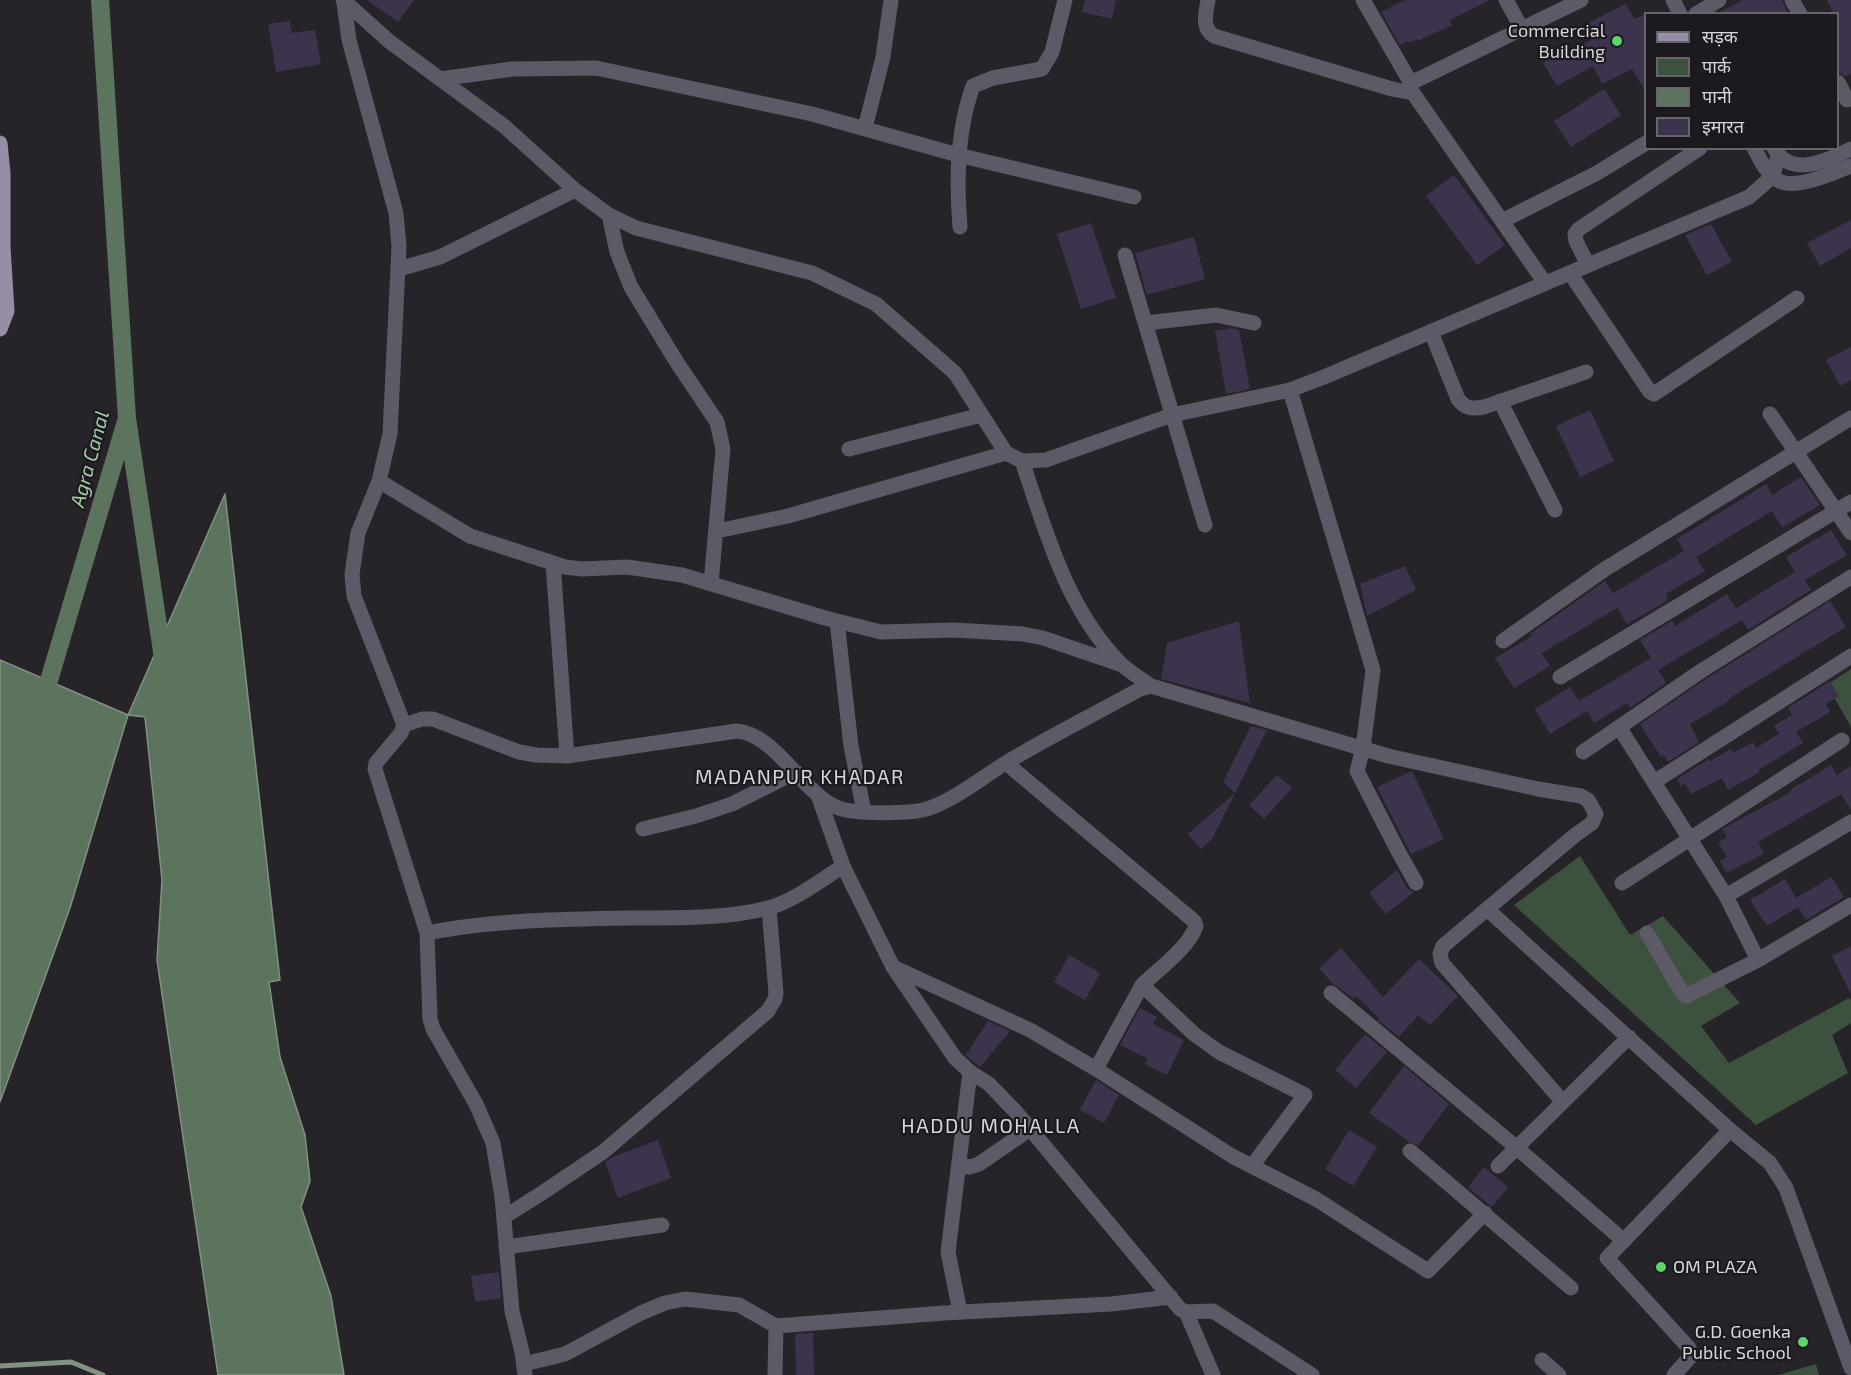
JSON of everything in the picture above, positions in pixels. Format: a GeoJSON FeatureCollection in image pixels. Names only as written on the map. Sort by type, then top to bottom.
{"type":"FeatureCollection","features":[{"type":"Feature","properties":{"kind":"main road"},"geometry":{"type":"LineString","coordinates":[[0,143],[7,311],[0,329]]}},
{"type":"Feature","properties":{"kind":"street"},"geometry":{"type":"LineString","coordinates":[[865,128],[883,57],[891,0]]}},
{"type":"Feature","properties":{"kind":"street"},"geometry":{"type":"LineString","coordinates":[[960,227],[958,155],[969,97],[974,87],[993,78],[1042,69],[1052,52],[1065,0]]}},
{"type":"Feature","properties":{"kind":"street"},"geometry":{"type":"LineString","coordinates":[[1208,0],[1205,25],[1208,32],[1214,36],[1392,89],[1413,93],[1545,283]]}},
{"type":"Feature","properties":{"kind":"street"},"geometry":{"type":"LineString","coordinates":[[1363,0],[1408,78],[1415,81],[1422,80],[1581,0]]}},
{"type":"Feature","properties":{"kind":"street"},"geometry":{"type":"LineString","coordinates":[[1506,0],[1522,29]]}},
{"type":"Feature","properties":{"kind":"street"},"geometry":{"type":"LineString","coordinates":[[1696,10],[1719,0]]}},
{"type":"Feature","properties":{"kind":"street"},"geometry":{"type":"LineString","coordinates":[[344,1],[390,42],[504,126],[575,190],[609,215],[636,228],[812,273],[876,304],[955,373],[1006,453],[1022,461],[1046,460],[1172,415],[1290,390],[1749,197],[1773,176],[1776,152]]}},
{"type":"Feature","properties":{"kind":"street"},"geometry":{"type":"LineString","coordinates":[[344,1],[350,40],[396,213],[399,246],[390,435],[379,481],[358,533],[352,574],[354,596],[404,725],[401,733],[376,763],[375,770],[427,933],[432,1029],[476,1104],[493,1143],[504,1217],[512,1311],[525,1369],[565,1354],[641,1313],[685,1299],[739,1305],[776,1326],[960,1312],[1111,1304],[1171,1297]]}},
{"type":"Feature","properties":{"kind":"street"},"geometry":{"type":"LineString","coordinates":[[441,80],[512,69],[596,68],[812,114],[958,155],[1134,197]]}},
{"type":"Feature","properties":{"kind":"street"},"geometry":{"type":"LineString","coordinates":[[1839,85],[1845,101]]}},
{"type":"Feature","properties":{"kind":"street"},"geometry":{"type":"LineString","coordinates":[[1502,221],[1596,173],[1644,144]]}},
{"type":"Feature","properties":{"kind":"street"},"geometry":{"type":"LineString","coordinates":[[1776,152],[1789,163],[1804,166],[1851,149]]}},
{"type":"Feature","properties":{"kind":"street"},"geometry":{"type":"LineString","coordinates":[[1588,265],[1576,241],[1575,234],[1579,229],[1697,150]]}},
{"type":"Feature","properties":{"kind":"street"},"geometry":{"type":"LineString","coordinates":[[1755,150],[1779,182],[1798,184],[1851,166]]}},
{"type":"Feature","properties":{"kind":"street"},"geometry":{"type":"LineString","coordinates":[[399,269],[441,257],[575,190]]}},
{"type":"Feature","properties":{"kind":"street"},"geometry":{"type":"LineString","coordinates":[[609,215],[617,252],[631,287],[676,361],[717,422],[723,449],[711,584]]}},
{"type":"Feature","properties":{"kind":"street"},"geometry":{"type":"LineString","coordinates":[[1125,255],[1205,525]]}},
{"type":"Feature","properties":{"kind":"street"},"geometry":{"type":"LineString","coordinates":[[1569,273],[1624,356],[1650,392],[1654,394],[1797,298]]}},
{"type":"Feature","properties":{"kind":"street"},"geometry":{"type":"LineString","coordinates":[[1146,323],[1216,315],[1254,323]]}},
{"type":"Feature","properties":{"kind":"street"},"geometry":{"type":"LineString","coordinates":[[1431,332],[1458,399],[1465,407],[1473,409],[1484,407],[1586,372]]}},
{"type":"Feature","properties":{"kind":"street"},"geometry":{"type":"LineString","coordinates":[[1290,390],[1373,670],[1363,748],[1357,771],[1416,883]]}},
{"type":"Feature","properties":{"kind":"street"},"geometry":{"type":"LineString","coordinates":[[1500,401],[1555,510]]}},
{"type":"Feature","properties":{"kind":"street"},"geometry":{"type":"LineString","coordinates":[[1770,414],[1851,533]]}},
{"type":"Feature","properties":{"kind":"street"},"geometry":{"type":"LineString","coordinates":[[849,449],[981,415]]}},
{"type":"Feature","properties":{"kind":"street"},"geometry":{"type":"LineString","coordinates":[[1503,640],[1605,568],[1851,418]]}},
{"type":"Feature","properties":{"kind":"street"},"geometry":{"type":"LineString","coordinates":[[717,531],[788,516],[1006,453]]}},
{"type":"Feature","properties":{"kind":"street"},"geometry":{"type":"LineString","coordinates":[[1022,461],[1049,540],[1089,626],[1122,665],[1151,686],[1388,756],[1538,789],[1581,796],[1588,800],[1596,814],[1592,823],[1443,946],[1440,954],[1442,963],[1563,1102]]}},
{"type":"Feature","properties":{"kind":"street"},"geometry":{"type":"LineString","coordinates":[[379,481],[470,536],[553,563],[582,569],[627,567],[682,575],[881,632],[954,630],[1023,634],[1122,665]]}},
{"type":"Feature","properties":{"kind":"street"},"geometry":{"type":"LineString","coordinates":[[1560,676],[1851,502]]}},
{"type":"Feature","properties":{"kind":"street"},"geometry":{"type":"LineString","coordinates":[[553,563],[567,756]]}},
{"type":"Feature","properties":{"kind":"street"},"geometry":{"type":"LineString","coordinates":[[1583,752],[1701,671],[1851,577]]}},
{"type":"Feature","properties":{"kind":"street"},"geometry":{"type":"LineString","coordinates":[[837,621],[851,746],[864,813]]}},
{"type":"Feature","properties":{"kind":"street"},"geometry":{"type":"LineString","coordinates":[[1654,782],[1851,656]]}},
{"type":"Feature","properties":{"kind":"street"},"geometry":{"type":"LineString","coordinates":[[404,725],[422,719],[433,719],[519,752],[567,756],[746,732],[760,739],[818,795],[837,808],[864,813],[916,812],[928,809],[958,794],[1006,763],[1140,689],[1151,686]]}},
{"type":"Feature","properties":{"kind":"street"},"geometry":{"type":"LineString","coordinates":[[1619,727],[1726,896],[1758,960]]}},
{"type":"Feature","properties":{"kind":"street"},"geometry":{"type":"LineString","coordinates":[[1622,883],[1842,740]]}},
{"type":"Feature","properties":{"kind":"street"},"geometry":{"type":"LineString","coordinates":[[1006,763],[1194,921],[1196,926],[1195,932],[1179,951],[1142,985],[1096,1069]]}},
{"type":"Feature","properties":{"kind":"street"},"geometry":{"type":"LineString","coordinates":[[644,829],[732,804],[796,772]]}},
{"type":"Feature","properties":{"kind":"street"},"geometry":{"type":"LineString","coordinates":[[818,795],[843,866],[893,968],[955,1058],[970,1072],[989,1084],[1030,1129],[1180,1309],[1186,1312],[1213,1311],[1312,1375]]}},
{"type":"Feature","properties":{"kind":"street"},"geometry":{"type":"LineString","coordinates":[[1726,896],[1851,822]]}},
{"type":"Feature","properties":{"kind":"street"},"geometry":{"type":"LineString","coordinates":[[427,933],[525,922],[681,918],[747,912],[769,908],[787,901],[843,866]]}},
{"type":"Feature","properties":{"kind":"street"},"geometry":{"type":"LineString","coordinates":[[1647,933],[1686,996],[1758,960],[1851,904]]}},
{"type":"Feature","properties":{"kind":"street"},"geometry":{"type":"LineString","coordinates":[[504,1217],[603,1152],[768,1011],[776,999],[769,908]]}},
{"type":"Feature","properties":{"kind":"street"},"geometry":{"type":"LineString","coordinates":[[1487,909],[1730,1130],[1770,1163],[1786,1188],[1851,1368]]}},
{"type":"Feature","properties":{"kind":"street"},"geometry":{"type":"LineString","coordinates":[[893,968],[1007,1019],[1096,1069],[1232,1156],[1316,1199],[1428,1271],[1485,1213]]}},
{"type":"Feature","properties":{"kind":"street"},"geometry":{"type":"LineString","coordinates":[[1142,985],[1194,1034],[1219,1052],[1305,1095],[1252,1166]]}},
{"type":"Feature","properties":{"kind":"street"},"geometry":{"type":"LineString","coordinates":[[1330,993],[1517,1148],[1624,1241]]}},
{"type":"Feature","properties":{"kind":"street"},"geometry":{"type":"LineString","coordinates":[[1498,1166],[1629,1037]]}},
{"type":"Feature","properties":{"kind":"street"},"geometry":{"type":"LineString","coordinates":[[960,1312],[948,1252],[970,1072]]}},
{"type":"Feature","properties":{"kind":"street"},"geometry":{"type":"LineString","coordinates":[[959,1166],[970,1167],[979,1164],[1030,1129]]}},
{"type":"Feature","properties":{"kind":"street"},"geometry":{"type":"LineString","coordinates":[[1674,1375],[1690,1357],[1689,1348],[1607,1258],[1730,1130]]}},
{"type":"Feature","properties":{"kind":"street"},"geometry":{"type":"LineString","coordinates":[[1410,1151],[1571,1288]]}},
{"type":"Feature","properties":{"kind":"street"},"geometry":{"type":"LineString","coordinates":[[506,1247],[662,1226]]}},
{"type":"Feature","properties":{"kind":"street"},"geometry":{"type":"LineString","coordinates":[[1186,1312],[1213,1375]]}},
{"type":"Feature","properties":{"kind":"street"},"geometry":{"type":"LineString","coordinates":[[775,1375],[776,1326]]}},
{"type":"Feature","properties":{"kind":"street"},"geometry":{"type":"LineString","coordinates":[[1542,1360],[1559,1375]]}},
{"type":"Feature","properties":{"kind":"green space"},"geometry":{"type":"Polygon","coordinates":[[[1851,669],[1851,727],[1827,685],[1851,669]]]}},
{"type":"Feature","properties":{"kind":"green space"},"geometry":{"type":"Polygon","coordinates":[[[1580,856],[1630,935],[1663,916],[1740,1003],[1701,1026],[1729,1063],[1849,998],[1851,1000],[1851,1023],[1832,1035],[1848,1073],[1756,1125],[1514,905],[1580,856]]]}},
{"type":"Feature","properties":{"kind":"green space"},"geometry":{"type":"Polygon","coordinates":[[[1816,1364],[1819,1375],[1778,1375],[1816,1364]]]}},
{"type":"Feature","properties":{"kind":"water"},"geometry":{"type":"Polygon","coordinates":[[[225,494],[280,980],[269,982],[280,1057],[305,1135],[310,1181],[301,1207],[331,1296],[344,1375],[218,1375],[157,960],[162,880],[145,717],[128,715],[225,494]]]}},
{"type":"Feature","properties":{"kind":"water"},"geometry":{"type":"Polygon","coordinates":[[[0,660],[128,715],[70,908],[0,1102],[0,660]]]}},
{"type":"Feature","properties":{"kind":"building"},"geometry":{"type":"Polygon","coordinates":[[[367,0],[414,0],[398,22],[367,0]]]}},
{"type":"Feature","properties":{"kind":"building"},"geometry":{"type":"Polygon","coordinates":[[[1085,0],[1116,0],[1112,19],[1082,12],[1085,0]]]}},
{"type":"Feature","properties":{"kind":"building"},"geometry":{"type":"Polygon","coordinates":[[[1405,0],[1490,0],[1450,20],[1452,25],[1418,41],[1417,39],[1409,43],[1408,41],[1400,45],[1381,12],[1405,0]]]}},
{"type":"Feature","properties":{"kind":"building"},"geometry":{"type":"Polygon","coordinates":[[[1743,0],[1782,0],[1787,12],[1720,12],[1743,0]]]}},
{"type":"Feature","properties":{"kind":"building"},"geometry":{"type":"Polygon","coordinates":[[[1827,0],[1851,0],[1851,74],[1846,76],[1839,72],[1839,12],[1833,12],[1827,0]]]}},
{"type":"Feature","properties":{"kind":"building","name":"Commercial Building"},"geometry":{"type":"Polygon","coordinates":[[[1626,4],[1634,19],[1644,15],[1644,89],[1632,69],[1602,84],[1593,66],[1557,86],[1543,63],[1567,49],[1568,51],[1595,38],[1588,23],[1626,4]]]}},
{"type":"Feature","properties":{"kind":"building"},"geometry":{"type":"Polygon","coordinates":[[[290,21],[292,33],[315,30],[321,64],[276,72],[268,24],[290,21]]]}},
{"type":"Feature","properties":{"kind":"building"},"geometry":{"type":"Polygon","coordinates":[[[1604,89],[1621,115],[1571,147],[1554,121],[1604,89]]]}},
{"type":"Feature","properties":{"kind":"building"},"geometry":{"type":"Polygon","coordinates":[[[1454,175],[1505,245],[1477,265],[1426,196],[1454,175]]]}},
{"type":"Feature","properties":{"kind":"building"},"geometry":{"type":"Polygon","coordinates":[[[1851,220],[1851,248],[1820,266],[1807,243],[1851,220]]]}},
{"type":"Feature","properties":{"kind":"building"},"geometry":{"type":"Polygon","coordinates":[[[1091,223],[1116,298],[1081,309],[1057,234],[1091,223]]]}},
{"type":"Feature","properties":{"kind":"building"},"geometry":{"type":"Polygon","coordinates":[[[1711,224],[1732,262],[1707,275],[1685,235],[1711,224]]]}},
{"type":"Feature","properties":{"kind":"building"},"geometry":{"type":"Polygon","coordinates":[[[1194,237],[1205,279],[1147,295],[1135,253],[1194,237]]]}},
{"type":"Feature","properties":{"kind":"building"},"geometry":{"type":"Polygon","coordinates":[[[1231,328],[1239,330],[1250,389],[1226,394],[1215,331],[1231,328]]]}},
{"type":"Feature","properties":{"kind":"building"},"geometry":{"type":"Polygon","coordinates":[[[1851,347],[1851,380],[1840,386],[1826,360],[1851,347]]]}},
{"type":"Feature","properties":{"kind":"building"},"geometry":{"type":"Polygon","coordinates":[[[1590,410],[1614,461],[1580,477],[1556,426],[1590,410]]]}},
{"type":"Feature","properties":{"kind":"building"},"geometry":{"type":"Polygon","coordinates":[[[1801,477],[1820,505],[1782,527],[1772,511],[1696,557],[1705,571],[1666,594],[1668,599],[1662,604],[1627,624],[1617,608],[1542,653],[1550,666],[1514,688],[1495,658],[1532,636],[1530,634],[1605,581],[1613,593],[1684,551],[1677,539],[1766,484],[1772,495],[1801,477]]]}},
{"type":"Feature","properties":{"kind":"building"},"geometry":{"type":"Polygon","coordinates":[[[1831,530],[1847,555],[1805,580],[1811,590],[1748,630],[1742,620],[1658,670],[1666,683],[1630,708],[1627,703],[1594,723],[1587,711],[1550,734],[1535,709],[1570,687],[1579,701],[1651,658],[1640,640],[1672,621],[1675,626],[1727,594],[1736,608],[1795,572],[1786,557],[1831,530]]]}},
{"type":"Feature","properties":{"kind":"building"},"geometry":{"type":"Polygon","coordinates":[[[1405,566],[1416,590],[1367,616],[1360,584],[1405,566]]]}},
{"type":"Feature","properties":{"kind":"building"},"geometry":{"type":"Polygon","coordinates":[[[1830,601],[1846,627],[1690,724],[1699,742],[1668,762],[1664,755],[1661,757],[1640,724],[1706,679],[1830,601]]]}},
{"type":"Feature","properties":{"kind":"building"},"geometry":{"type":"Polygon","coordinates":[[[1239,621],[1250,703],[1161,679],[1167,643],[1239,621]]]}},
{"type":"Feature","properties":{"kind":"building"},"geometry":{"type":"Polygon","coordinates":[[[1830,681],[1839,696],[1826,704],[1830,712],[1796,732],[1803,743],[1728,790],[1722,778],[1691,794],[1685,783],[1681,786],[1677,779],[1709,759],[1710,761],[1731,749],[1733,753],[1753,742],[1756,748],[1779,734],[1774,726],[1792,715],[1788,708],[1830,681]]]}},
{"type":"Feature","properties":{"kind":"building"},"geometry":{"type":"Polygon","coordinates":[[[1251,726],[1267,730],[1212,839],[1201,849],[1188,834],[1235,793],[1223,782],[1251,726]]]}},
{"type":"Feature","properties":{"kind":"building"},"geometry":{"type":"Polygon","coordinates":[[[1831,765],[1837,775],[1851,766],[1851,810],[1841,794],[1758,842],[1764,854],[1726,873],[1720,861],[1727,857],[1718,842],[1727,837],[1722,829],[1791,792],[1790,790],[1831,765]]]}},
{"type":"Feature","properties":{"kind":"building"},"geometry":{"type":"Polygon","coordinates":[[[1412,771],[1444,839],[1411,854],[1377,787],[1412,771]]]}},
{"type":"Feature","properties":{"kind":"building"},"geometry":{"type":"Polygon","coordinates":[[[1277,775],[1292,788],[1264,819],[1249,805],[1277,775]]]}},
{"type":"Feature","properties":{"kind":"building"},"geometry":{"type":"Polygon","coordinates":[[[1397,870],[1407,888],[1414,892],[1386,914],[1369,893],[1397,870]]]}},
{"type":"Feature","properties":{"kind":"building"},"geometry":{"type":"Polygon","coordinates":[[[1831,877],[1844,897],[1806,920],[1798,907],[1767,926],[1750,900],[1785,879],[1796,898],[1831,877]]]}},
{"type":"Feature","properties":{"kind":"building"},"geometry":{"type":"Polygon","coordinates":[[[1851,946],[1851,994],[1832,956],[1851,946]]]}},
{"type":"Feature","properties":{"kind":"building"},"geometry":{"type":"Polygon","coordinates":[[[1341,948],[1383,997],[1419,959],[1458,996],[1430,1025],[1418,1015],[1399,1037],[1378,1020],[1379,1018],[1356,996],[1353,998],[1332,983],[1319,968],[1341,948]]]}},
{"type":"Feature","properties":{"kind":"building"},"geometry":{"type":"Polygon","coordinates":[[[1069,955],[1100,973],[1085,1000],[1054,982],[1069,955]]]}},
{"type":"Feature","properties":{"kind":"building"},"geometry":{"type":"Polygon","coordinates":[[[1140,1008],[1157,1017],[1153,1024],[1184,1040],[1167,1075],[1145,1064],[1148,1059],[1120,1045],[1140,1008]]]}},
{"type":"Feature","properties":{"kind":"building"},"geometry":{"type":"Polygon","coordinates":[[[988,1021],[1010,1031],[980,1067],[966,1055],[988,1021]]]}},
{"type":"Feature","properties":{"kind":"building"},"geometry":{"type":"Polygon","coordinates":[[[1365,1034],[1387,1052],[1356,1088],[1335,1070],[1365,1034]]]}},
{"type":"Feature","properties":{"kind":"building"},"geometry":{"type":"Polygon","coordinates":[[[1404,1066],[1449,1104],[1418,1145],[1409,1142],[1369,1113],[1404,1066]]]}},
{"type":"Feature","properties":{"kind":"building"},"geometry":{"type":"Polygon","coordinates":[[[1096,1080],[1119,1095],[1104,1123],[1080,1110],[1096,1080]]]}},
{"type":"Feature","properties":{"kind":"building"},"geometry":{"type":"Polygon","coordinates":[[[1349,1130],[1377,1147],[1353,1186],[1325,1169],[1349,1130]]]}},
{"type":"Feature","properties":{"kind":"building"},"geometry":{"type":"Polygon","coordinates":[[[658,1140],[671,1178],[618,1198],[605,1162],[658,1140]]]}},
{"type":"Feature","properties":{"kind":"building"},"geometry":{"type":"Polygon","coordinates":[[[1484,1167],[1508,1187],[1492,1207],[1468,1187],[1484,1167]]]}},
{"type":"Feature","properties":{"kind":"building"},"geometry":{"type":"Polygon","coordinates":[[[499,1272],[501,1298],[475,1302],[471,1276],[499,1272]]]}},
{"type":"Feature","properties":{"kind":"building"},"geometry":{"type":"Polygon","coordinates":[[[813,1333],[814,1375],[796,1375],[795,1334],[813,1333]]]}},
{"type":"Feature","properties":{"kind":"waterway","name":"Agra Canal"},"geometry":{"type":"LineString","coordinates":[[42,704],[127,418],[100,0]]}},
{"type":"Feature","properties":{"kind":"waterway"},"geometry":{"type":"LineString","coordinates":[[127,418],[164,665]]}},
{"type":"Feature","properties":{"kind":"waterway"},"geometry":{"type":"LineString","coordinates":[[0,1366],[71,1362],[103,1375]]}},
{"type":"Feature","properties":{"kind":"place","name":"Commercial Building"},"geometry":{"type":"Point","coordinates":[1617,41]}},
{"type":"Feature","properties":{"kind":"place","name":"OM PLAZA"},"geometry":{"type":"Point","coordinates":[1661,1267]}},
{"type":"Feature","properties":{"kind":"place","name":"G.D. Goenka Public School"},"geometry":{"type":"Point","coordinates":[1803,1342]}},
{"type":"Feature","properties":{"kind":"district","name":"MADANPUR KHADAR"},"geometry":{"type":"Point","coordinates":[800,777]}},
{"type":"Feature","properties":{"kind":"district","name":"HADDU MOHALLA"},"geometry":{"type":"Point","coordinates":[991,1126]}}]}
